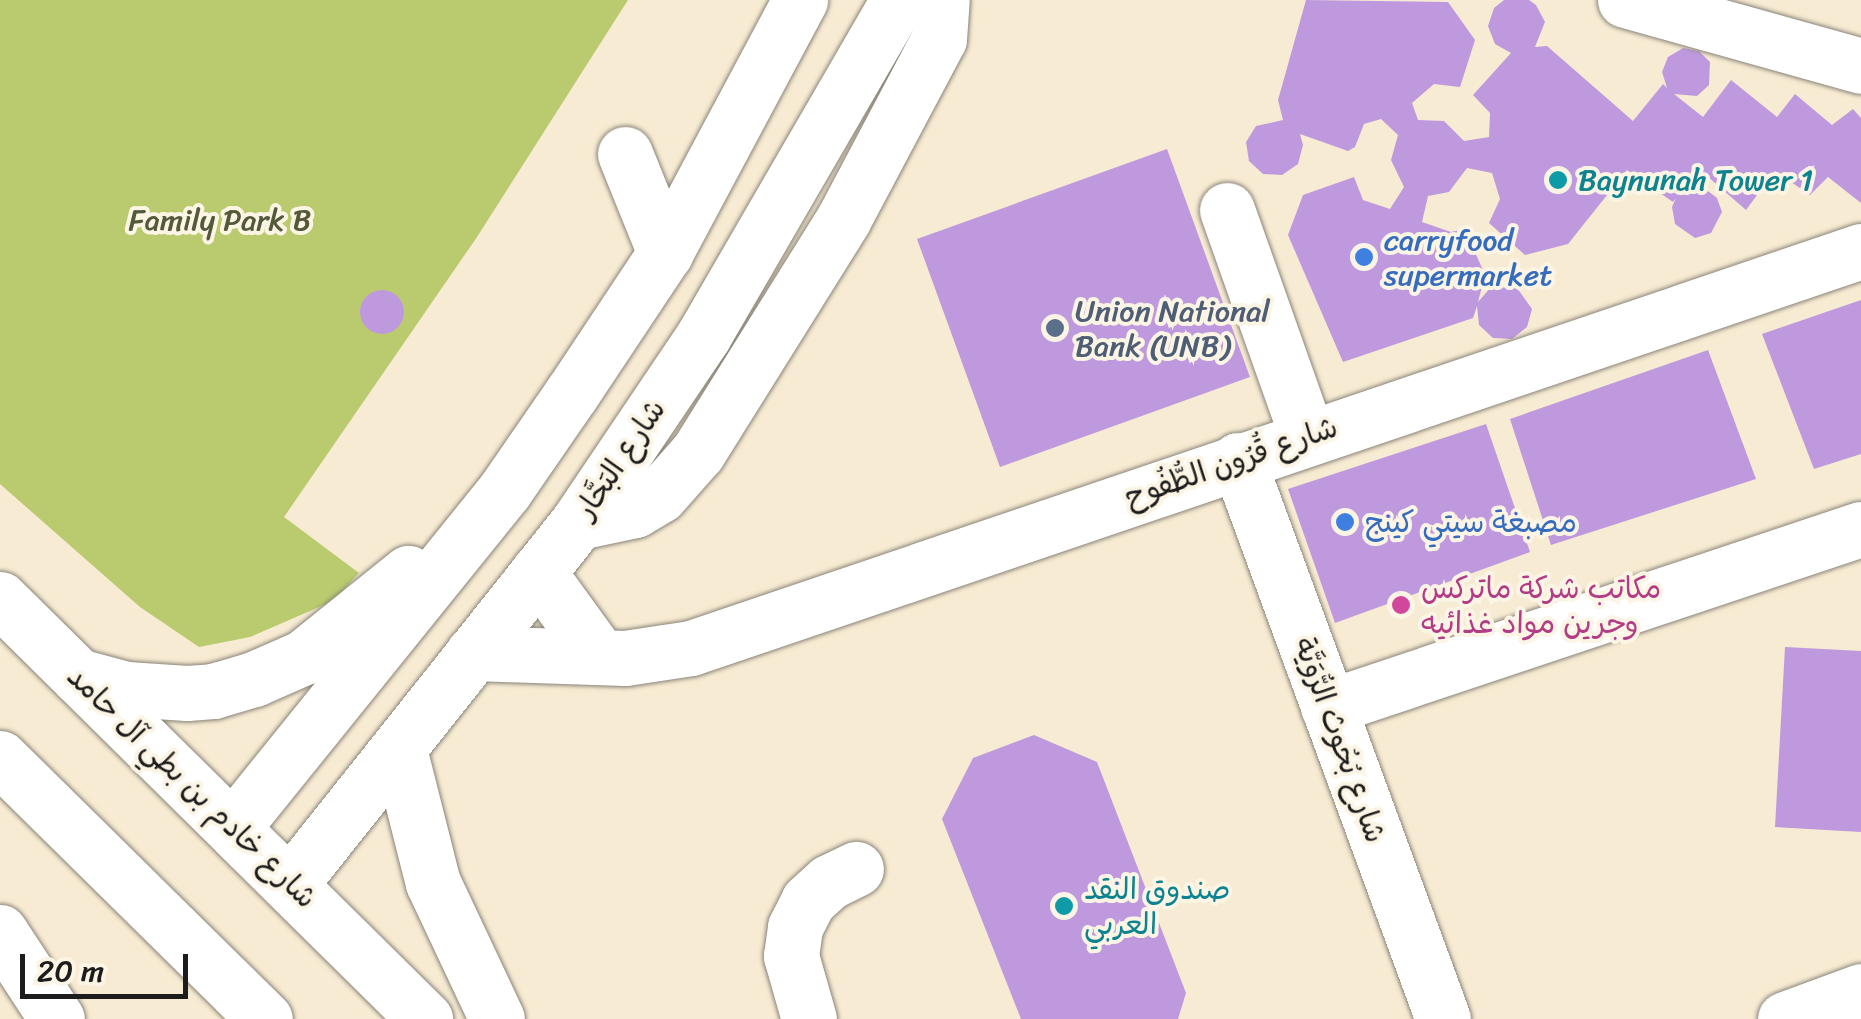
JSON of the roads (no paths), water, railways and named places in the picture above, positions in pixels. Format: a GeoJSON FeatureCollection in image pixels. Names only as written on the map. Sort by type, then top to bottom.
{"type":"FeatureCollection","features":[{"type":"Feature","properties":{"kind":"street"},"geometry":{"type":"LineString","coordinates":[[234,826],[506,490],[665,253],[800,0]]}},
{"type":"Feature","properties":{"kind":"street","name":"شارع البَحَّار"},"geometry":{"type":"LineString","coordinates":[[291,883],[578,522],[725,301],[898,0]]}},
{"type":"Feature","properties":{"kind":"street"},"geometry":{"type":"LineString","coordinates":[[578,522],[635,510],[670,485],[698,452],[869,172],[939,39],[942,0]]}},
{"type":"Feature","properties":{"kind":"street"},"geometry":{"type":"LineString","coordinates":[[1625,0],[1861,66]]}},
{"type":"Feature","properties":{"kind":"street"},"geometry":{"type":"LineString","coordinates":[[625,154],[665,253]]}},
{"type":"Feature","properties":{"kind":"street"},"geometry":{"type":"LineString","coordinates":[[1227,210],[1308,436]]}},
{"type":"Feature","properties":{"kind":"street","name":"شارع قُرُون الطُّفُوح"},"geometry":{"type":"LineString","coordinates":[[474,653],[648,656],[691,648],[1308,436],[1861,252]]}},
{"type":"Feature","properties":{"kind":"street","name":"شارع بُحُوث الرُّوَيَّة"},"geometry":{"type":"LineString","coordinates":[[1238,460],[1443,1019]]}},
{"type":"Feature","properties":{"kind":"street"},"geometry":{"type":"LineString","coordinates":[[78,676],[126,689],[213,691],[304,657],[506,490]]}},
{"type":"Feature","properties":{"kind":"street"},"geometry":{"type":"LineString","coordinates":[[1328,707],[1861,529]]}},
{"type":"Feature","properties":{"kind":"street"},"geometry":{"type":"LineString","coordinates":[[538,572],[599,656]]}},
{"type":"Feature","properties":{"kind":"street","name":"شارع خادم بن بطي آل حامد"},"geometry":{"type":"LineString","coordinates":[[0,599],[234,826],[425,1019]]}},
{"type":"Feature","properties":{"kind":"street"},"geometry":{"type":"LineString","coordinates":[[399,749],[434,883],[497,1019]]}},
{"type":"Feature","properties":{"kind":"street"},"geometry":{"type":"LineString","coordinates":[[0,758],[265,1019]]}},
{"type":"Feature","properties":{"kind":"street"},"geometry":{"type":"LineString","coordinates":[[808,1019],[791,956],[795,927],[808,901],[829,882],[856,869]]}},
{"type":"Feature","properties":{"kind":"street"},"geometry":{"type":"LineString","coordinates":[[0,932],[57,1019]]}},
{"type":"Feature","properties":{"kind":"street"},"geometry":{"type":"LineString","coordinates":[[1785,1019],[1861,990]]}},
{"type":"Feature","properties":{"kind":"place","name":"Baynunah Tower 1"},"geometry":{"type":"Point","coordinates":[1558,180]}},
{"type":"Feature","properties":{"kind":"place","name":"carryfood supermarket"},"geometry":{"type":"Point","coordinates":[1364,257]}},
{"type":"Feature","properties":{"kind":"place","name":"Union National Bank (UNB)"},"geometry":{"type":"Point","coordinates":[1055,328]}},
{"type":"Feature","properties":{"kind":"place","name":"مصبغة سيتي كينج"},"geometry":{"type":"Point","coordinates":[1345,522]}},
{"type":"Feature","properties":{"kind":"place","name":"مكاتب شركة ماتركس وجرين مواد غذائيه"},"geometry":{"type":"Point","coordinates":[1401,605]}},
{"type":"Feature","properties":{"kind":"place","name":"صندوق النقد العربي"},"geometry":{"type":"Point","coordinates":[1064,906]}},
{"type":"Feature","properties":{"kind":"park label","name":"Family Park B"},"geometry":{"type":"Point","coordinates":[220,220]}}]}
